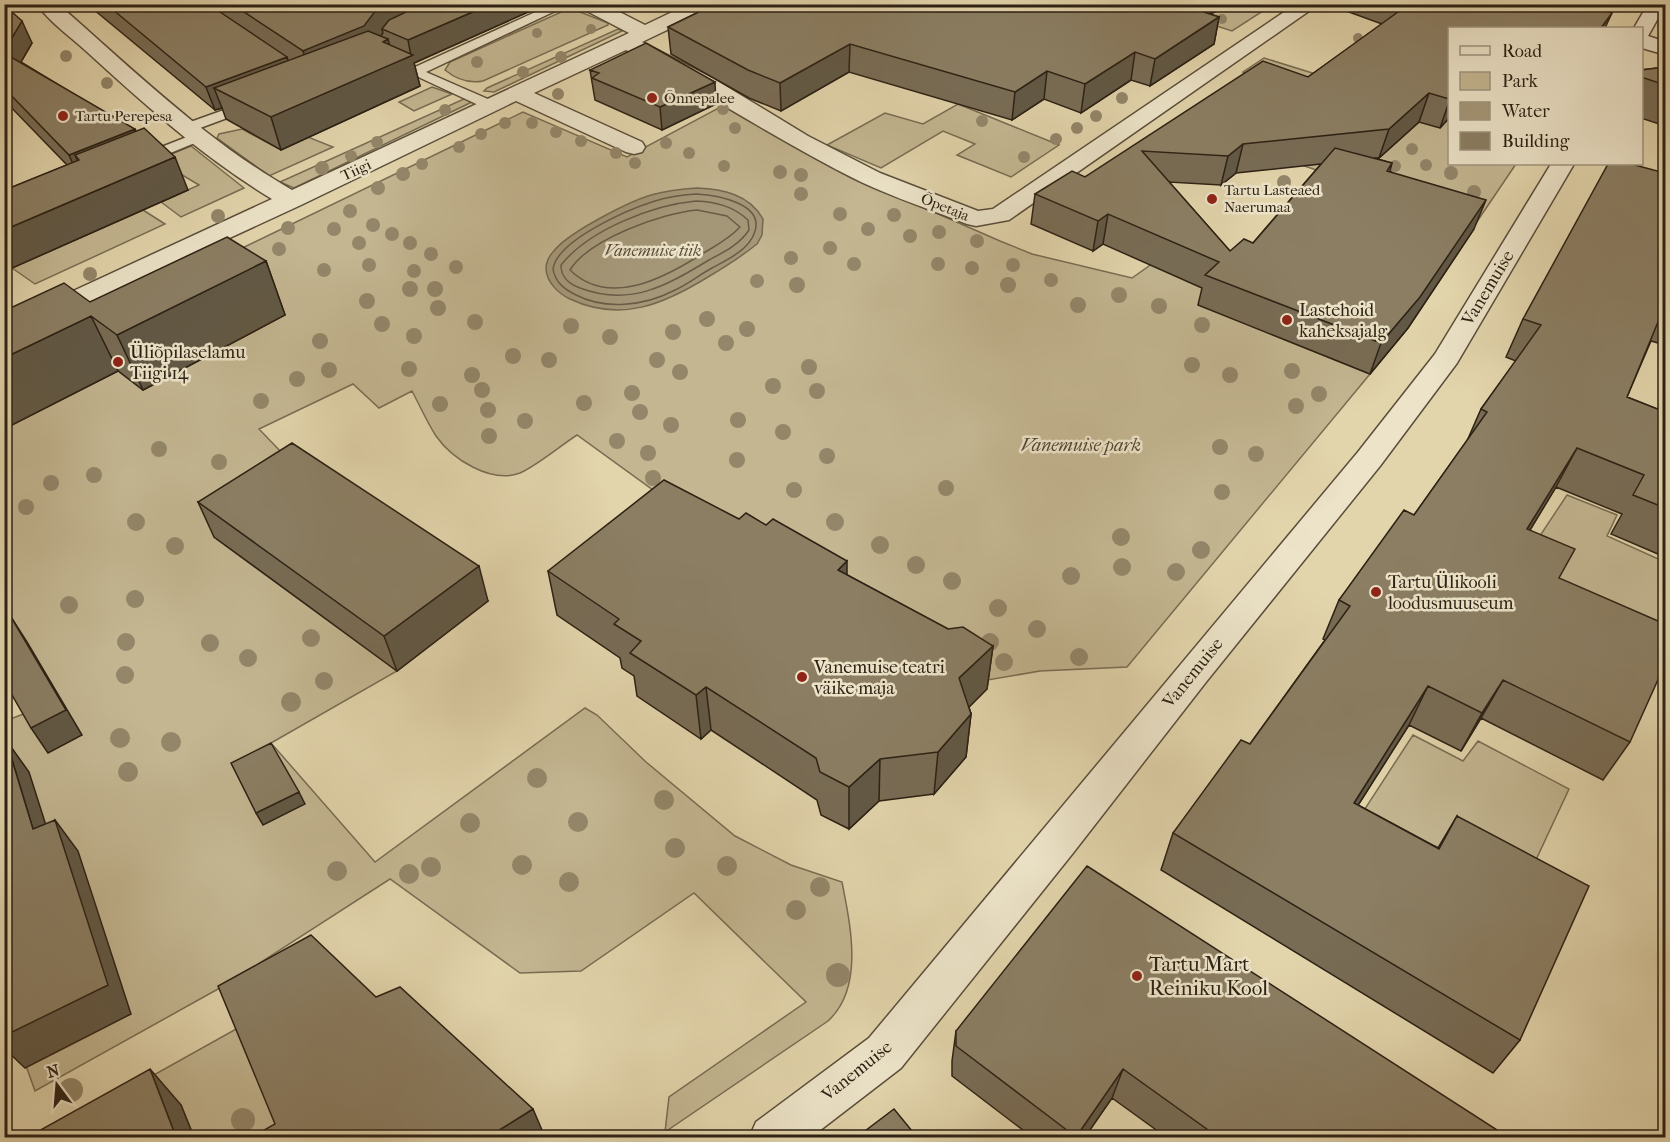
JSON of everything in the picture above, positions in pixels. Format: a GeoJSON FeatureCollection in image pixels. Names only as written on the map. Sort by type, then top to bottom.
{"type":"FeatureCollection","features":[{"type":"Feature","properties":{"kind":"street"},"geometry":{"type":"LineString","coordinates":[[46,4],[230,163],[292,200]]}},
{"type":"Feature","properties":{"kind":"street","name":"Õpetaja"},"geometry":{"type":"LineString","coordinates":[[588,4],[636,37],[658,57],[834,159],[872,178],[976,219],[1000,215],[1310,4]]}},
{"type":"Feature","properties":{"kind":"street","name":"Tiigi"},"geometry":{"type":"LineString","coordinates":[[12,325],[209,249],[292,200],[706,4]]}},
{"type":"Feature","properties":{"kind":"street"},"geometry":{"type":"LineString","coordinates":[[1643,29],[1658,4]]}},
{"type":"Feature","properties":{"kind":"street"},"geometry":{"type":"LineString","coordinates":[[1643,42],[1665,49]]}},
{"type":"Feature","properties":{"kind":"street"},"geometry":{"type":"LineString","coordinates":[[518,94],[634,147]]}},
{"type":"Feature","properties":{"kind":"street","name":"Vanemuise"},"geometry":{"type":"LineString","coordinates":[[772,1137],[885,1053],[1059,841],[1207,654],[1369,459],[1447,357],[1561,165]]}},
{"type":"Feature","properties":{"kind":"lane"},"geometry":{"type":"LineString","coordinates":[[415,72],[564,4]]}},
{"type":"Feature","properties":{"kind":"lane"},"geometry":{"type":"LineString","coordinates":[[376,54],[492,106]]}},
{"type":"Feature","properties":{"kind":"lane"},"geometry":{"type":"LineString","coordinates":[[122,168],[192,132],[265,99]]}},
{"type":"Feature","properties":{"kind":"green space"},"geometry":{"type":"Polygon","coordinates":[[[1040,4],[1244,4],[1263,11],[1232,31],[1164,9],[1040,4]]]}},
{"type":"Feature","properties":{"kind":"green space"},"geometry":{"type":"Polygon","coordinates":[[[570,8],[608,23],[608,25],[483,81],[462,80],[445,70],[450,62],[570,8]]]}},
{"type":"Feature","properties":{"kind":"green space"},"geometry":{"type":"Polygon","coordinates":[[[618,29],[622,31],[494,92],[484,91],[487,88],[618,29]]]}},
{"type":"Feature","properties":{"kind":"green space","name":"Vanemuise park"},"geometry":{"type":"Polygon","coordinates":[[[1264,58],[1335,80],[1381,110],[1440,128],[1448,119],[1448,165],[1515,165],[1472,229],[1199,305],[1370,374],[1127,667],[1040,671],[976,682],[678,508],[577,435],[527,470],[509,476],[497,475],[462,461],[443,445],[412,391],[379,408],[353,384],[259,429],[284,455],[214,537],[397,671],[271,743],[375,862],[585,708],[597,715],[646,762],[735,836],[791,865],[842,882],[851,935],[851,973],[840,1007],[828,1021],[665,1132],[669,1097],[806,1002],[694,893],[581,971],[520,973],[390,879],[227,984],[35,1091],[19,1046],[5,786],[5,721],[26,713],[5,653],[5,363],[523,112],[627,157],[726,104],[911,202],[1032,254],[1132,278],[1187,239],[1268,272],[1345,180],[1236,142],[1274,82],[1243,72],[1264,58]]]}},
{"type":"Feature","properties":{"kind":"green space"},"geometry":{"type":"Polygon","coordinates":[[[432,87],[452,94],[414,111],[399,102],[432,87]]]}},
{"type":"Feature","properties":{"kind":"green space"},"geometry":{"type":"Polygon","coordinates":[[[466,98],[474,101],[294,188],[280,182],[466,98]]]}},
{"type":"Feature","properties":{"kind":"green space"},"geometry":{"type":"Polygon","coordinates":[[[958,104],[1059,145],[1011,177],[957,155],[975,144],[943,131],[881,168],[827,145],[885,113],[923,124],[958,104]]]}},
{"type":"Feature","properties":{"kind":"green space"},"geometry":{"type":"Polygon","coordinates":[[[242,129],[281,150],[308,137],[333,147],[269,176],[217,138],[219,134],[242,129]]]}},
{"type":"Feature","properties":{"kind":"green space"},"geometry":{"type":"Polygon","coordinates":[[[191,146],[244,188],[181,217],[161,202],[199,185],[157,160],[191,146]]]}},
{"type":"Feature","properties":{"kind":"green space"},"geometry":{"type":"Polygon","coordinates":[[[143,210],[165,224],[35,284],[12,268],[143,210]]]}},
{"type":"Feature","properties":{"kind":"green space"},"geometry":{"type":"Polygon","coordinates":[[[1567,495],[1617,515],[1607,536],[1665,562],[1665,609],[1644,648],[1518,569],[1567,495]]]}},
{"type":"Feature","properties":{"kind":"green space"},"geometry":{"type":"Polygon","coordinates":[[[1413,735],[1463,761],[1478,741],[1569,789],[1521,892],[1435,846],[1344,841],[1413,735]]]}},
{"type":"Feature","properties":{"kind":"green space"},"geometry":{"type":"Polygon","coordinates":[[[245,1024],[292,1137],[194,1137],[181,1105],[41,1138],[245,1024]]]}},
{"type":"Feature","properties":{"kind":"water","name":"Vanemuise tiik"},"geometry":{"type":"Polygon","coordinates":[[[697,188],[734,194],[750,204],[763,219],[762,235],[757,244],[692,287],[642,307],[624,310],[589,306],[566,297],[551,283],[546,268],[550,255],[560,244],[584,227],[651,195],[697,188]]]}},
{"type":"Feature","properties":{"kind":"building"},"geometry":{"type":"Polygon","coordinates":[[[106,4],[208,4],[287,57],[206,87],[106,4]]]}},
{"type":"Feature","properties":{"kind":"building"},"geometry":{"type":"Polygon","coordinates":[[[232,4],[390,4],[376,10],[364,26],[303,51],[232,4]]]}},
{"type":"Feature","properties":{"kind":"building"},"geometry":{"type":"Polygon","coordinates":[[[423,4],[491,4],[408,40],[382,29],[389,20],[423,4]]]}},
{"type":"Feature","properties":{"kind":"building"},"geometry":{"type":"Polygon","coordinates":[[[715,4],[1180,4],[1219,17],[1155,59],[1135,52],[1085,84],[1047,71],[1015,92],[850,44],[780,83],[748,70],[668,27],[715,4]]]}},
{"type":"Feature","properties":{"kind":"building"},"geometry":{"type":"Polygon","coordinates":[[[1409,4],[1585,4],[1612,13],[1602,27],[1448,27],[1448,99],[1429,93],[1389,129],[1243,144],[1228,156],[1142,151],[1230,251],[1244,239],[1253,243],[1335,148],[1392,163],[1387,171],[1486,200],[1420,297],[1381,343],[1205,275],[1219,262],[1108,214],[1098,221],[1035,194],[1072,171],[1085,177],[1263,61],[1308,77],[1409,4]]]}},
{"type":"Feature","properties":{"kind":"building"},"geometry":{"type":"Polygon","coordinates":[[[4,5],[22,21],[4,51],[4,5]]]}},
{"type":"Feature","properties":{"kind":"building"},"geometry":{"type":"Polygon","coordinates":[[[368,31],[388,39],[383,42],[413,55],[271,117],[214,88],[368,31]]]}},
{"type":"Feature","properties":{"kind":"building"},"geometry":{"type":"Polygon","coordinates":[[[646,43],[715,82],[660,107],[592,78],[599,73],[590,70],[646,43]]]}},
{"type":"Feature","properties":{"kind":"building"},"geometry":{"type":"Polygon","coordinates":[[[4,53],[135,129],[69,155],[4,88],[4,53]]]}},
{"type":"Feature","properties":{"kind":"building"},"geometry":{"type":"Polygon","coordinates":[[[1665,67],[1665,85],[1643,78],[1643,70],[1665,67]]]}},
{"type":"Feature","properties":{"kind":"building"},"geometry":{"type":"Polygon","coordinates":[[[144,128],[175,157],[4,230],[4,185],[10,188],[79,160],[75,155],[144,128]]]}},
{"type":"Feature","properties":{"kind":"building"},"geometry":{"type":"Polygon","coordinates":[[[1607,165],[1635,165],[1665,173],[1665,305],[1627,397],[1665,412],[1665,508],[1633,495],[1644,475],[1577,448],[1527,529],[1575,549],[1559,578],[1665,624],[1665,664],[1630,742],[1503,680],[1482,713],[1428,686],[1354,803],[1439,849],[1457,816],[1589,886],[1520,1040],[1173,833],[1241,740],[1250,744],[1350,606],[1339,600],[1404,510],[1414,515],[1487,412],[1481,409],[1541,325],[1523,319],[1607,165]]]}},
{"type":"Feature","properties":{"kind":"building"},"geometry":{"type":"Polygon","coordinates":[[[227,237],[266,261],[117,335],[91,316],[4,358],[4,311],[64,283],[90,302],[227,237]]]}},
{"type":"Feature","properties":{"kind":"building"},"geometry":{"type":"Polygon","coordinates":[[[292,443],[479,566],[384,636],[198,502],[292,443]]]}},
{"type":"Feature","properties":{"kind":"building","name":"Vanemuise teatri väike maja"},"geometry":{"type":"Polygon","coordinates":[[[664,480],[739,519],[746,513],[766,525],[773,519],[847,561],[838,570],[948,629],[963,627],[993,646],[959,678],[971,714],[938,752],[880,759],[849,787],[820,772],[816,758],[706,687],[696,695],[630,653],[641,641],[614,624],[619,619],[548,571],[664,480]]]}},
{"type":"Feature","properties":{"kind":"building"},"geometry":{"type":"Polygon","coordinates":[[[11,617],[66,710],[31,728],[4,681],[4,620],[11,617]]]}},
{"type":"Feature","properties":{"kind":"building"},"geometry":{"type":"Polygon","coordinates":[[[6,740],[33,829],[55,820],[108,985],[4,1036],[4,741],[6,740]]]}},
{"type":"Feature","properties":{"kind":"building"},"geometry":{"type":"Polygon","coordinates":[[[271,743],[299,792],[256,813],[231,763],[271,743]]]}},
{"type":"Feature","properties":{"kind":"building","name":"Tartu Mart Reiniku Kool"},"geometry":{"type":"Polygon","coordinates":[[[1087,866],[1508,1137],[1218,1137],[1123,1069],[1076,1137],[956,1046],[956,1031],[1087,866]]]}},
{"type":"Feature","properties":{"kind":"building"},"geometry":{"type":"Polygon","coordinates":[[[311,935],[376,997],[400,987],[533,1109],[488,1137],[252,1137],[275,1124],[218,986],[311,935]]]}},
{"type":"Feature","properties":{"kind":"building"},"geometry":{"type":"Polygon","coordinates":[[[150,1069],[176,1137],[28,1137],[150,1069]]]}},
{"type":"Feature","properties":{"kind":"building"},"geometry":{"type":"Polygon","coordinates":[[[894,1109],[917,1137],[857,1137],[894,1109]]]}},
{"type":"Feature","properties":{"kind":"place","name":"Õnnepalee"},"geometry":{"type":"Point","coordinates":[652,98]}},
{"type":"Feature","properties":{"kind":"place","name":"Tartu Perepesa"},"geometry":{"type":"Point","coordinates":[63,116]}},
{"type":"Feature","properties":{"kind":"place","name":"Tartu Lasteaed Naerumaa"},"geometry":{"type":"Point","coordinates":[1212,199]}},
{"type":"Feature","properties":{"kind":"place","name":"Lastehoid kaheksajalg"},"geometry":{"type":"Point","coordinates":[1287,320]}},
{"type":"Feature","properties":{"kind":"place","name":"Üliõpilaselamu Tiigi 14"},"geometry":{"type":"Point","coordinates":[118,362]}},
{"type":"Feature","properties":{"kind":"place","name":"Tartu Ülikooli loodusmuuseum"},"geometry":{"type":"Point","coordinates":[1376,592]}},
{"type":"Feature","properties":{"kind":"place","name":"Vanemuise teatri väike maja"},"geometry":{"type":"Point","coordinates":[802,677]}},
{"type":"Feature","properties":{"kind":"place","name":"Tartu Mart Reiniku Kool"},"geometry":{"type":"Point","coordinates":[1137,976]}}]}
